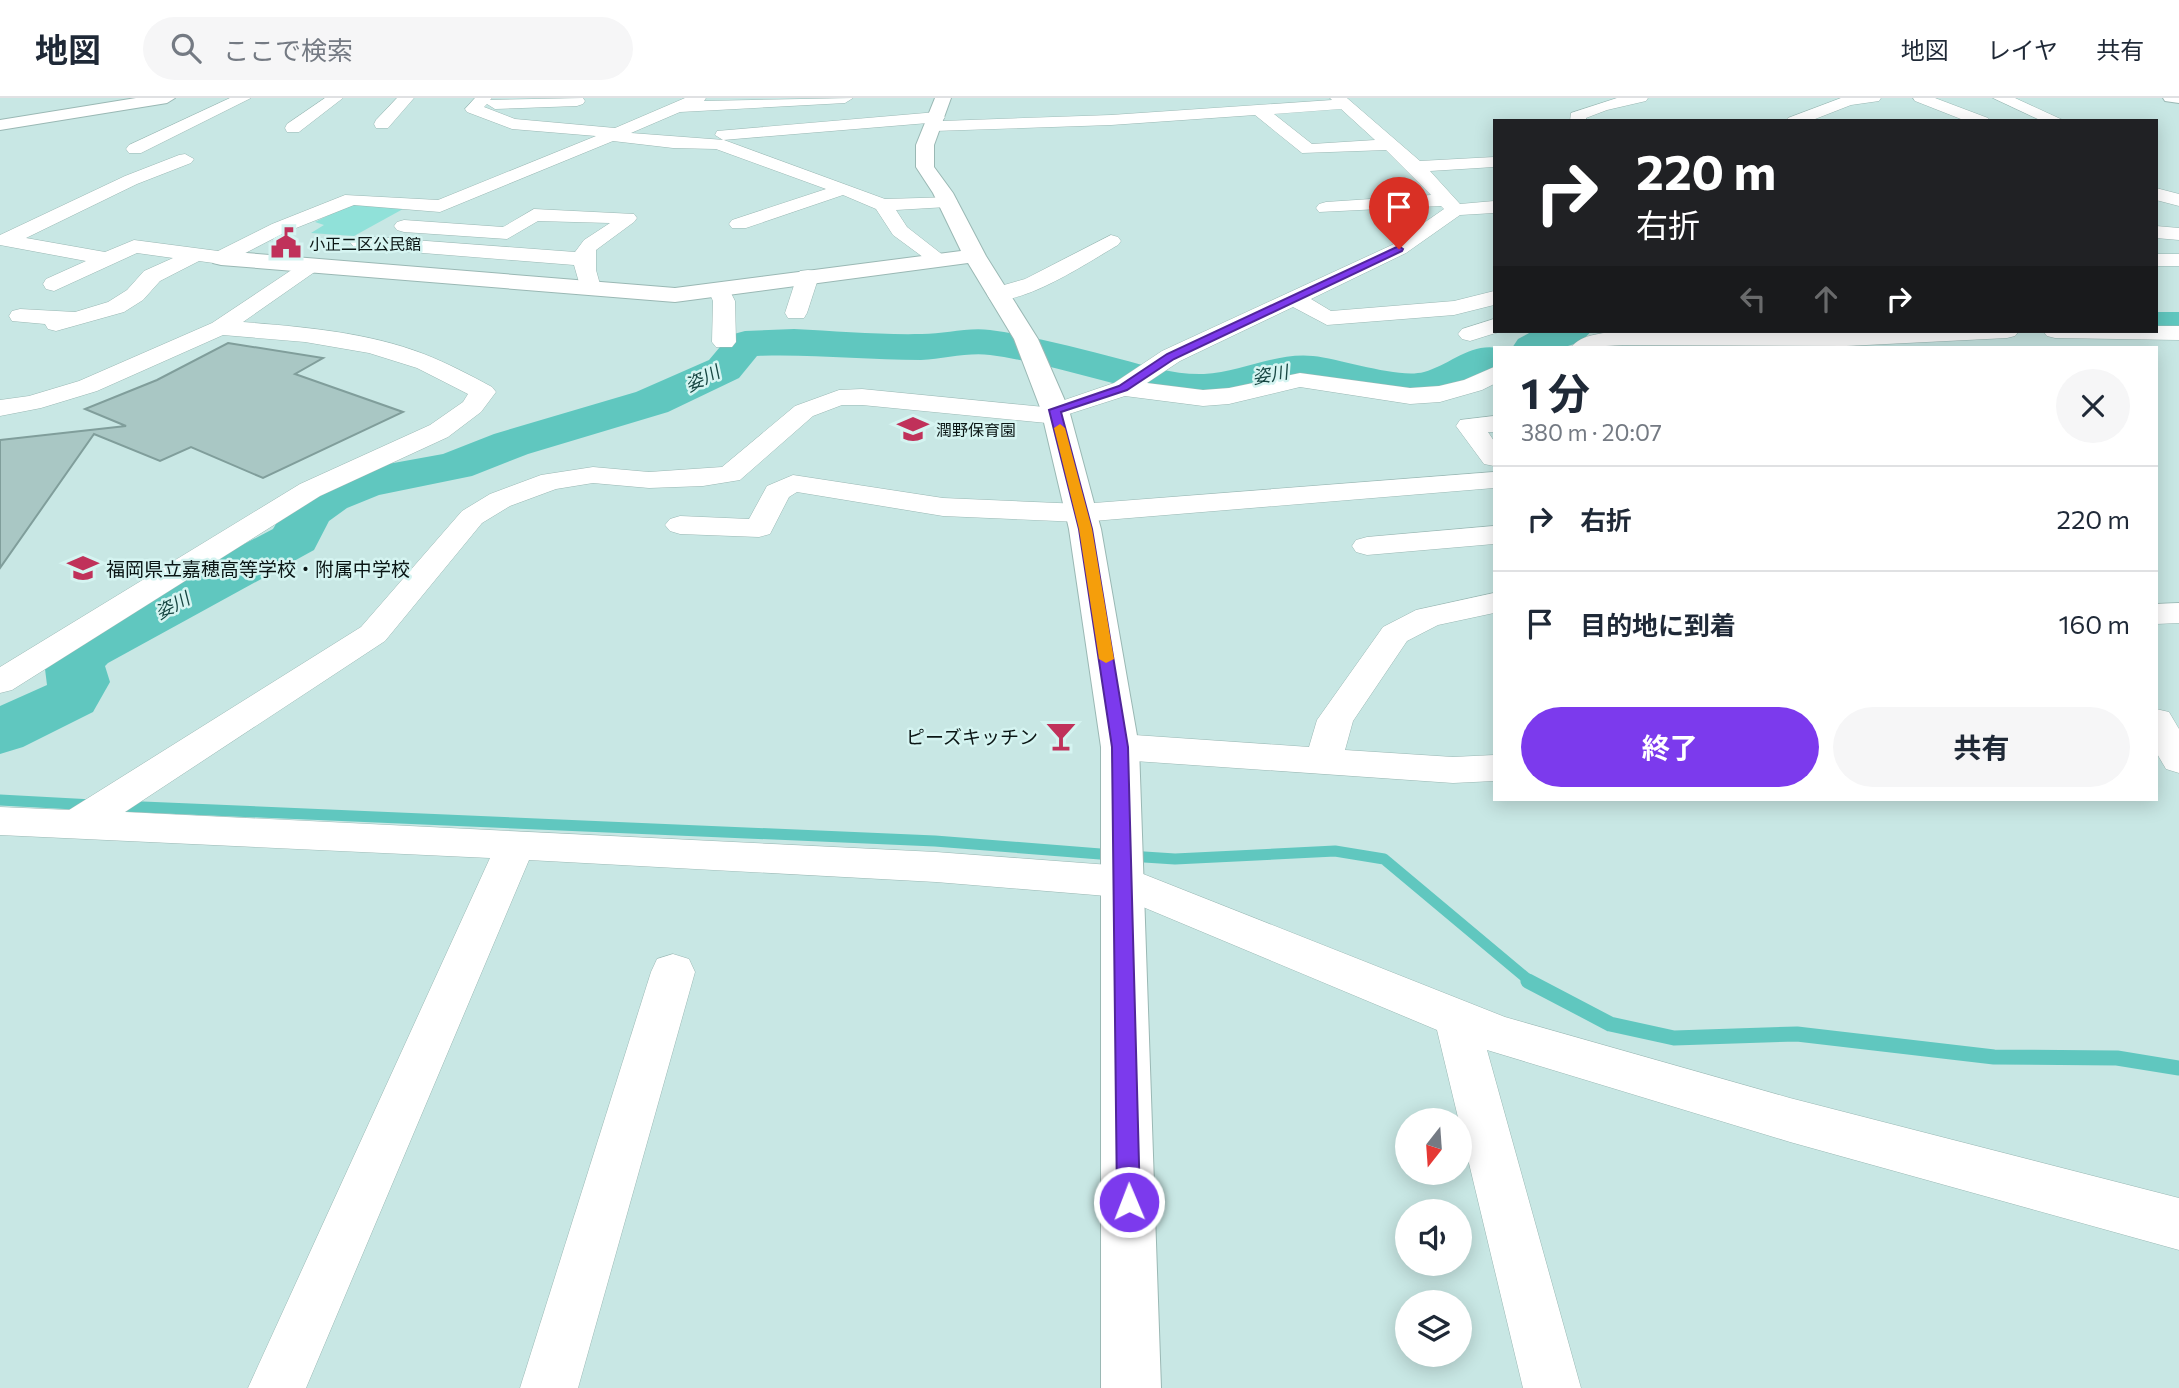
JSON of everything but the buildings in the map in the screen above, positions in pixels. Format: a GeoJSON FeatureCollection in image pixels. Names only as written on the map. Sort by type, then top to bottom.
{"type":"FeatureCollection","features":[{"type":"Feature","properties":{"kind":"street"},"geometry":{"type":"LineString","coordinates":[[0,125],[167,98]]}},
{"type":"Feature","properties":{"kind":"street"},"geometry":{"type":"LineString","coordinates":[[135,149],[243,98]]}},
{"type":"Feature","properties":{"kind":"street"},"geometry":{"type":"LineString","coordinates":[[293,128],[335,98]]}},
{"type":"Feature","properties":{"kind":"street"},"geometry":{"type":"LineString","coordinates":[[382,124],[406,98]]}},
{"type":"Feature","properties":{"kind":"street"},"geometry":{"type":"LineString","coordinates":[[221,258],[279,228],[352,199],[420,207],[440,206],[698,98]]}},
{"type":"Feature","properties":{"kind":"street"},"geometry":{"type":"LineString","coordinates":[[680,107],[845,98]]}},
{"type":"Feature","properties":{"kind":"street"},"geometry":{"type":"LineString","coordinates":[[943,98],[925,145],[925,167],[947,201],[957,258]]}},
{"type":"Feature","properties":{"kind":"street"},"geometry":{"type":"LineString","coordinates":[[1216,98],[1230,112]]}},
{"type":"Feature","properties":{"kind":"street"},"geometry":{"type":"LineString","coordinates":[[1578,119],[1577,116],[1586,111],[1640,98]]}},
{"type":"Feature","properties":{"kind":"street"},"geometry":{"type":"LineString","coordinates":[[1799,119],[1848,101],[1873,98]]}},
{"type":"Feature","properties":{"kind":"street"},"geometry":{"type":"LineString","coordinates":[[1921,98],[1977,119]]}},
{"type":"Feature","properties":{"kind":"street"},"geometry":{"type":"LineString","coordinates":[[2001,98],[2052,119]]}},
{"type":"Feature","properties":{"kind":"street"},"geometry":{"type":"LineString","coordinates":[[2171,98],[2179,98]]}},
{"type":"Feature","properties":{"kind":"street"},"geometry":{"type":"LineString","coordinates":[[723,135],[935,121],[1111,120],[1259,110],[1365,99]]}},
{"type":"Feature","properties":{"kind":"street"},"geometry":{"type":"LineString","coordinates":[[577,101],[480,101],[473,109],[512,124],[615,134],[673,143],[718,144],[883,205],[947,201]]}},
{"type":"Feature","properties":{"kind":"street"},"geometry":{"type":"LineString","coordinates":[[1341,101],[1392,144],[1456,207],[1493,224]]}},
{"type":"Feature","properties":{"kind":"street"},"geometry":{"type":"LineString","coordinates":[[1259,110],[1308,149],[1392,144]]}},
{"type":"Feature","properties":{"kind":"street"},"geometry":{"type":"LineString","coordinates":[[578,150],[613,156]]}},
{"type":"Feature","properties":{"kind":"street"},"geometry":{"type":"LineString","coordinates":[[108,258],[5,240],[131,180],[185,159]]}},
{"type":"Feature","properties":{"kind":"street"},"geometry":{"type":"LineString","coordinates":[[1305,165],[1493,162]]}},
{"type":"Feature","properties":{"kind":"street"},"geometry":{"type":"LineString","coordinates":[[739,224],[844,189]]}},
{"type":"Feature","properties":{"kind":"street"},"geometry":{"type":"LineString","coordinates":[[2158,195],[2179,200]]}},
{"type":"Feature","properties":{"kind":"street"},"geometry":{"type":"LineString","coordinates":[[883,205],[900,231],[957,258],[998,294],[1026,339],[1056,413],[1082,513],[1120,747],[1131,1388]]}},
{"type":"Feature","properties":{"kind":"street"},"geometry":{"type":"LineString","coordinates":[[0,408],[32,403],[88,386],[220,328],[314,267],[420,207]]}},
{"type":"Feature","properties":{"kind":"street"},"geometry":{"type":"LineString","coordinates":[[78,823],[373,634],[472,517],[500,500],[551,481],[593,475],[649,480],[730,474],[747,463],[804,411],[839,398],[862,397],[1056,413],[1123,388],[1171,356],[1399,249],[1456,207]]}},
{"type":"Feature","properties":{"kind":"street"},"geometry":{"type":"LineString","coordinates":[[1326,208],[1493,207]]}},
{"type":"Feature","properties":{"kind":"street"},"geometry":{"type":"LineString","coordinates":[[507,233],[534,215],[627,218],[586,249],[582,259],[590,288]]}},
{"type":"Feature","properties":{"kind":"street"},"geometry":{"type":"LineString","coordinates":[[390,225],[546,235]]}},
{"type":"Feature","properties":{"kind":"street"},"geometry":{"type":"LineString","coordinates":[[2158,233],[2179,234]]}},
{"type":"Feature","properties":{"kind":"street"},"geometry":{"type":"LineString","coordinates":[[572,237],[598,239]]}},
{"type":"Feature","properties":{"kind":"street"},"geometry":{"type":"LineString","coordinates":[[998,294],[1033,284],[1111,241]]}},
{"type":"Feature","properties":{"kind":"street"},"geometry":{"type":"LineString","coordinates":[[360,242],[582,259]]}},
{"type":"Feature","properties":{"kind":"street"},"geometry":{"type":"LineString","coordinates":[[54,284],[134,246],[314,267],[675,295],[720,292],[808,276],[957,258]]}},
{"type":"Feature","properties":{"kind":"street"},"geometry":{"type":"LineString","coordinates":[[20,316],[64,321],[116,307],[135,295],[152,275],[195,255]]}},
{"type":"Feature","properties":{"kind":"street"},"geometry":{"type":"LineString","coordinates":[[2158,260],[2179,260]]}},
{"type":"Feature","properties":{"kind":"street"},"geometry":{"type":"LineString","coordinates":[[796,313],[808,276]]}},
{"type":"Feature","properties":{"kind":"street"},"geometry":{"type":"LineString","coordinates":[[720,292],[724,301],[724,342]]}},
{"type":"Feature","properties":{"kind":"street"},"geometry":{"type":"LineString","coordinates":[[1296,299],[1327,318],[1454,308],[1493,298]]}},
{"type":"Feature","properties":{"kind":"street"},"geometry":{"type":"LineString","coordinates":[[1470,334],[1493,326]]}},
{"type":"Feature","properties":{"kind":"street"},"geometry":{"type":"LineString","coordinates":[[0,682],[310,490],[439,431],[472,407],[482,391],[435,367],[391,351],[271,331],[220,328]]}},
{"type":"Feature","properties":{"kind":"street"},"geometry":{"type":"LineString","coordinates":[[1596,346],[1623,338],[1846,339],[1967,333]]}},
{"type":"Feature","properties":{"kind":"street"},"geometry":{"type":"LineString","coordinates":[[2158,333],[2179,333]]}},
{"type":"Feature","properties":{"kind":"street"},"geometry":{"type":"LineString","coordinates":[[1123,388],[1203,398],[1229,396],[1300,380],[1410,396],[1440,394],[1473,385],[1493,375]]}},
{"type":"Feature","properties":{"kind":"street"},"geometry":{"type":"LineString","coordinates":[[1440,394],[1482,425],[1493,455]]}},
{"type":"Feature","properties":{"kind":"street"},"geometry":{"type":"LineString","coordinates":[[680,525],[759,528],[777,492],[793,483],[943,507],[1082,513],[1493,480]]}},
{"type":"Feature","properties":{"kind":"street"},"geometry":{"type":"LineString","coordinates":[[1367,546],[1493,535]]}},
{"type":"Feature","properties":{"kind":"street"},"geometry":{"type":"LineString","coordinates":[[1324,762],[1335,720],[1395,634],[1428,617],[1493,603]]}},
{"type":"Feature","properties":{"kind":"street"},"geometry":{"type":"LineString","coordinates":[[2158,614],[2179,613]]}},
{"type":"Feature","properties":{"kind":"street"},"geometry":{"type":"LineString","coordinates":[[2158,706],[2179,708]]}},
{"type":"Feature","properties":{"kind":"street"},"geometry":{"type":"LineString","coordinates":[[2158,724],[2179,760]]}},
{"type":"Feature","properties":{"kind":"street"},"geometry":{"type":"LineString","coordinates":[[1120,747],[1453,770],[1493,768]]}},
{"type":"Feature","properties":{"kind":"street"},"geometry":{"type":"LineString","coordinates":[[0,821],[516,844],[936,867],[1124,882],[1499,1035],[1790,1120],[2179,1224]]}},
{"type":"Feature","properties":{"kind":"street"},"geometry":{"type":"LineString","coordinates":[[277,1388],[516,844]]}},
{"type":"Feature","properties":{"kind":"street"},"geometry":{"type":"LineString","coordinates":[[549,1388],[673,972]]}},
{"type":"Feature","properties":{"kind":"street"},"geometry":{"type":"LineString","coordinates":[[1460,1019],[1460,1038],[1552,1388]]}},
{"type":"Feature","properties":{"kind":"shaded area"},"geometry":{"type":"Polygon","coordinates":[[[351,204],[403,209],[354,236],[311,233],[324,225],[315,222],[351,204]]]}},
{"type":"Feature","properties":{"kind":"waterway","name":"姿川"},"geometry":{"type":"LineString","coordinates":[[2158,324],[2179,324]]}},
{"type":"Feature","properties":{"kind":"waterway","name":"姿川"},"geometry":{"type":"LineString","coordinates":[[1536,346],[1559,333]]}},
{"type":"Feature","properties":{"kind":"waterway","name":"姿川"},"geometry":{"type":"LineString","coordinates":[[0,732],[71,698],[79,682],[74,661],[87,650],[295,539],[307,513],[329,497],[366,483],[455,466],[511,444],[652,402],[724,369],[745,344],[794,342],[923,347],[987,342],[1042,352],[1167,384],[1202,387],[1242,382],[1290,369],[1313,369],[1394,384],[1430,386],[1476,362],[1493,360]]}},
{"type":"Feature","properties":{"kind":"waterway"},"geometry":{"type":"LineString","coordinates":[[0,800],[93,805]]}},
{"type":"Feature","properties":{"kind":"waterway"},"geometry":{"type":"LineString","coordinates":[[119,806],[935,841],[1113,855]]}},
{"type":"Feature","properties":{"kind":"waterway"},"geometry":{"type":"LineString","coordinates":[[1129,856],[1175,859],[1335,851],[1384,859],[1531,982]]}},
{"type":"Feature","properties":{"kind":"waterway"},"geometry":{"type":"LineString","coordinates":[[1528,981],[1610,1024],[1674,1038],[1797,1034],[1994,1057],[2117,1058],[2179,1068]]}},
{"type":"Feature","properties":{"kind":"slow traffic"},"geometry":{"type":"LineString","coordinates":[[1060,428],[1086,529],[1106,659]]}},
{"type":"Feature","properties":{"kind":"place","name":"小正二区公民館"},"geometry":{"type":"Point","coordinates":[286,243]}},
{"type":"Feature","properties":{"kind":"place","name":"潤野保育園"},"geometry":{"type":"Point","coordinates":[913,429]}},
{"type":"Feature","properties":{"kind":"place","name":"福岡県立嘉穂高等学校・附属中学校"},"geometry":{"type":"Point","coordinates":[83,568]}},
{"type":"Feature","properties":{"kind":"place","name":"ピーズキッチン"},"geometry":{"type":"Point","coordinates":[1061,736]}},
{"type":"Feature","properties":{"kind":"route"},"geometry":{"type":"LineString","coordinates":[[1129,1202],[1120,747],[1086,529],[1055,410],[1123,388],[1171,356],[1399,249]]}}]}
